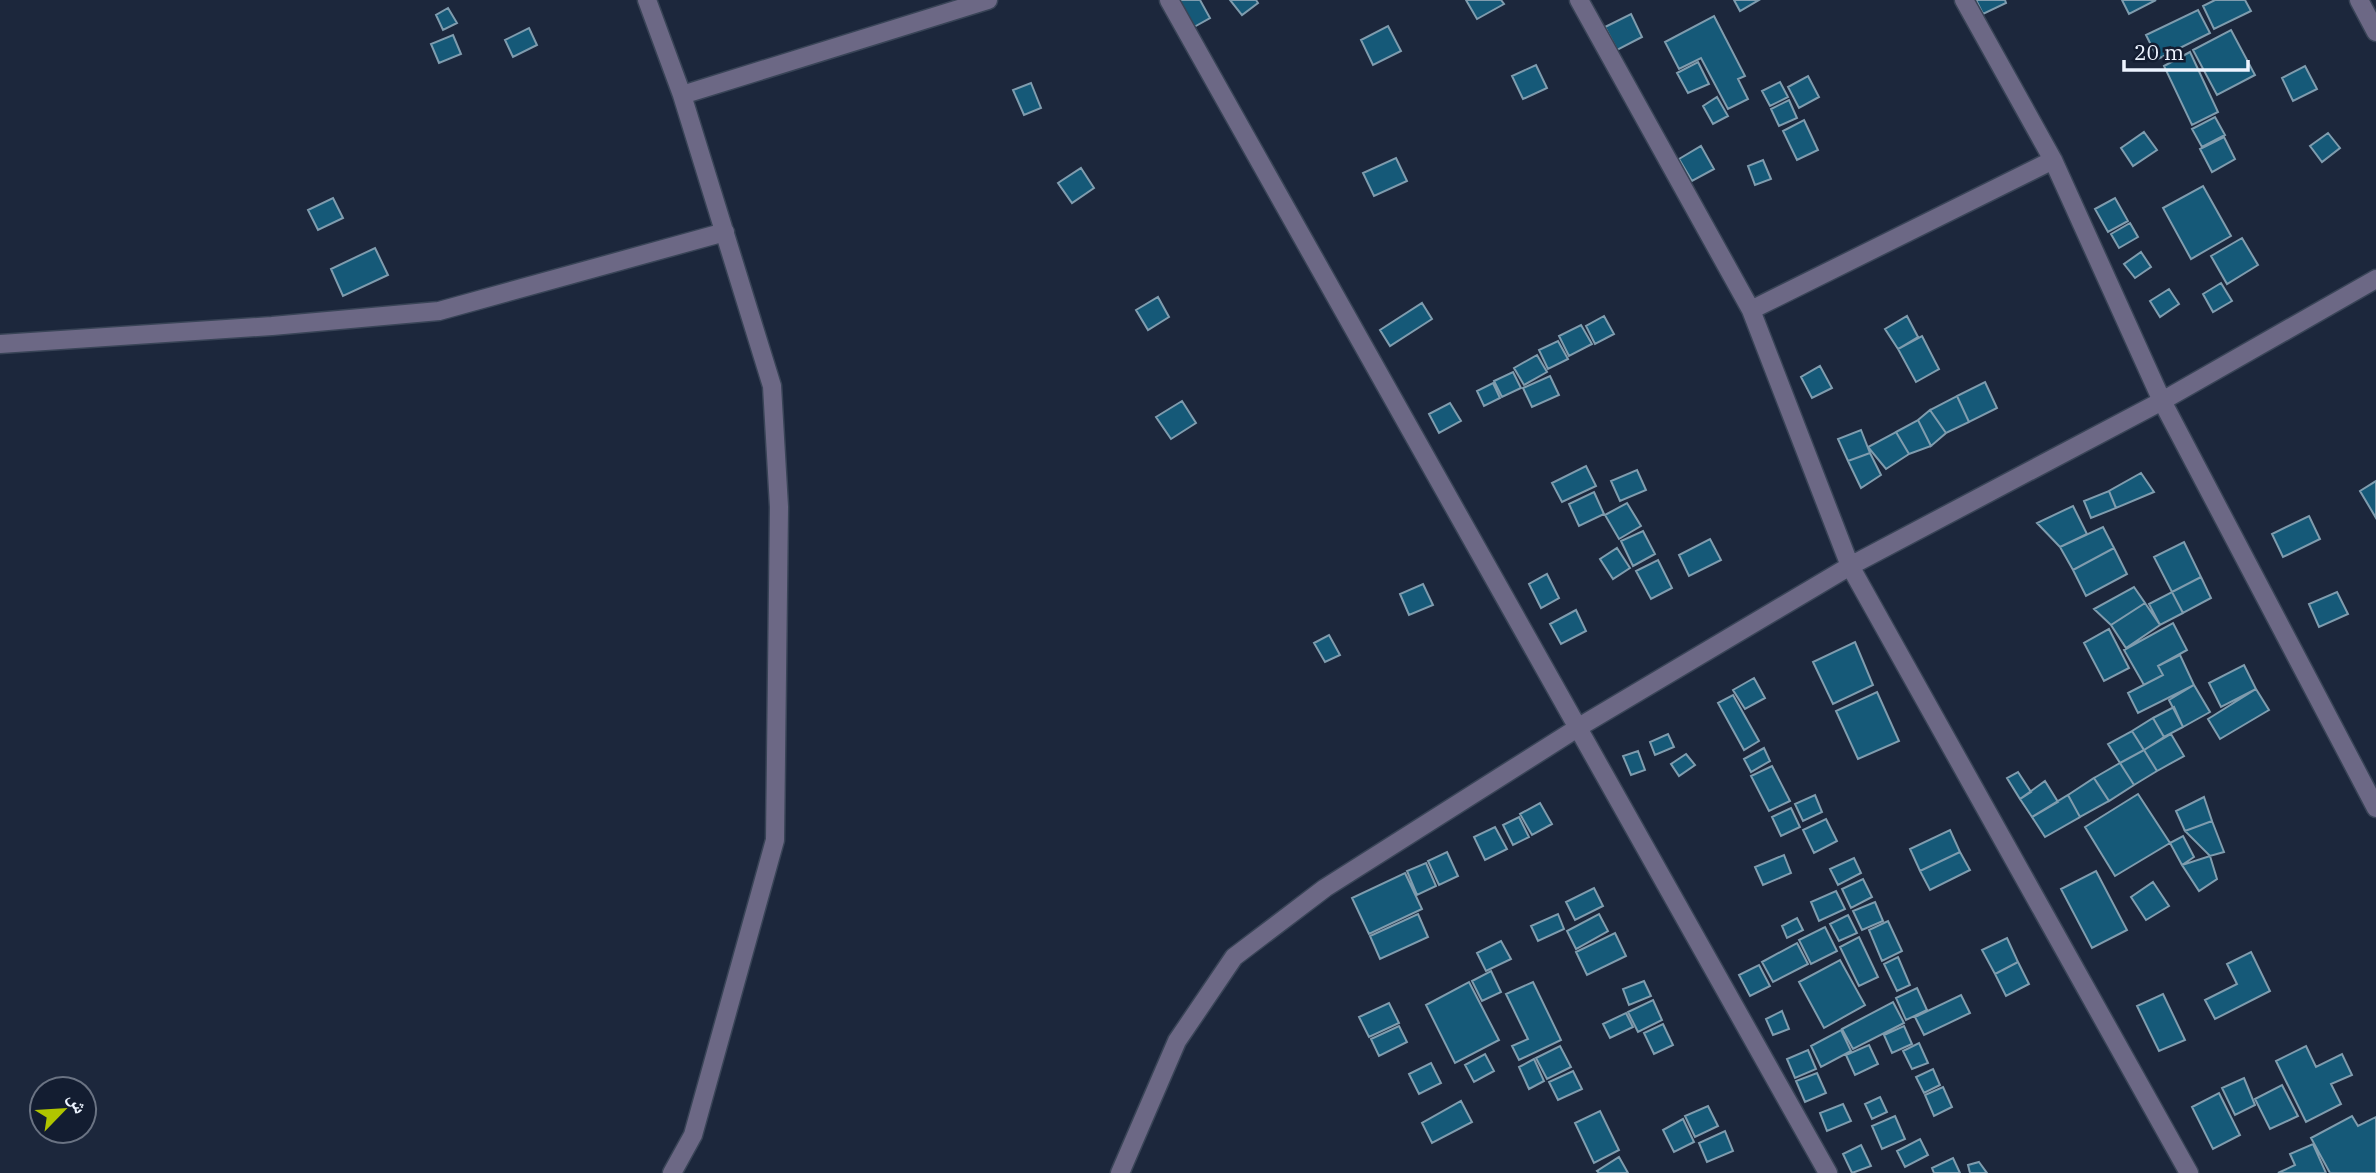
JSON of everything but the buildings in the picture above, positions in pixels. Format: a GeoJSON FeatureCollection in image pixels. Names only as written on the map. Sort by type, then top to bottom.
{"type":"FeatureCollection","features":[{"type":"Feature","properties":{"kind":"street"},"geometry":{"type":"LineString","coordinates":[[647,0],[682,95],[772,386],[779,507],[775,840],[693,1135],[673,1173]]}},
{"type":"Feature","properties":{"kind":"street"},"geometry":{"type":"LineString","coordinates":[[682,95],[988,0]]}},
{"type":"Feature","properties":{"kind":"street"},"geometry":{"type":"LineString","coordinates":[[1169,0],[1828,1173]]}},
{"type":"Feature","properties":{"kind":"street"},"geometry":{"type":"LineString","coordinates":[[1579,0],[1751,310],[1850,566],[2189,1173]]}},
{"type":"Feature","properties":{"kind":"street"},"geometry":{"type":"LineString","coordinates":[[1964,0],[2053,160],[2162,401],[2376,808]]}},
{"type":"Feature","properties":{"kind":"street"},"geometry":{"type":"LineString","coordinates":[[2358,0],[2376,32]]}},
{"type":"Feature","properties":{"kind":"street"},"geometry":{"type":"LineString","coordinates":[[1751,310],[2053,160]]}},
{"type":"Feature","properties":{"kind":"street"},"geometry":{"type":"LineString","coordinates":[[0,344],[272,326],[439,310],[725,232]]}},
{"type":"Feature","properties":{"kind":"street"},"geometry":{"type":"LineString","coordinates":[[1120,1173],[1177,1041],[1234,957],[1325,888],[1579,727],[1850,566],[2162,401],[2376,279]]}}]}
